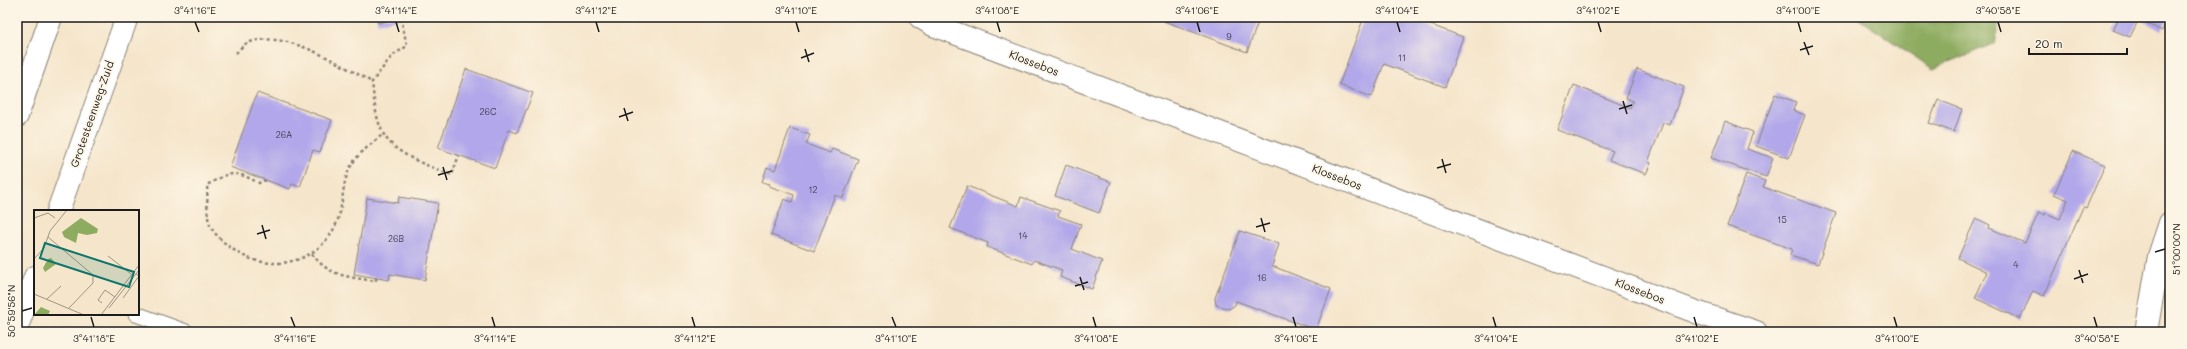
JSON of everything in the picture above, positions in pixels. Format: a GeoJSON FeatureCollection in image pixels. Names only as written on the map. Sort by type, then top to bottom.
{"type":"FeatureCollection","features":[{"type":"Feature","properties":{"kind":"main road"},"geometry":{"type":"LineString","coordinates":[[17,116],[51,17]]}},
{"type":"Feature","properties":{"kind":"main road","name":"Grotesteenweg-Zuid"},"geometry":{"type":"LineString","coordinates":[[58,210],[127,17]]}},
{"type":"Feature","properties":{"kind":"main road","name":"Klossebos"},"geometry":{"type":"LineString","coordinates":[[920,17],[934,25],[956,34],[1696,312],[1756,332]]}},
{"type":"Feature","properties":{"kind":"main road"},"geometry":{"type":"LineString","coordinates":[[2146,332],[2159,256],[2170,223]]}},
{"type":"Feature","properties":{"kind":"main road"},"geometry":{"type":"LineString","coordinates":[[17,327],[34,281]]}},
{"type":"Feature","properties":{"kind":"lane"},"geometry":{"type":"LineString","coordinates":[[139,315],[186,332]]}},
{"type":"Feature","properties":{"kind":"path"},"geometry":{"type":"LineString","coordinates":[[401,18],[408,46],[392,56],[372,82],[374,104],[383,134],[393,146],[409,157],[452,175],[459,156]]}},
{"type":"Feature","properties":{"kind":"path"},"geometry":{"type":"LineString","coordinates":[[236,53],[246,44],[262,40],[285,42],[312,49],[372,82]]}},
{"type":"Feature","properties":{"kind":"path"},"geometry":{"type":"LineString","coordinates":[[266,180],[259,183],[241,173],[228,173],[207,185],[210,225],[224,242],[237,253],[256,262],[290,262],[312,254],[326,240],[337,223],[346,178],[351,166],[361,153],[383,134]]}},
{"type":"Feature","properties":{"kind":"path"},"geometry":{"type":"LineString","coordinates":[[312,254],[320,265],[329,271],[376,282],[376,278]]}},
{"type":"Feature","properties":{"kind":"green space"},"geometry":{"type":"Polygon","coordinates":[[[1856,17],[2000,17],[1995,43],[1933,69],[1856,17]]]}},
{"type":"Feature","properties":{"kind":"building"},"geometry":{"type":"Polygon","coordinates":[[[376,17],[402,17],[402,18],[378,23],[376,17]]]}},
{"type":"Feature","properties":{"kind":"building"},"geometry":{"type":"Polygon","coordinates":[[[1166,17],[1260,17],[1247,52],[1164,21],[1166,17]]]}},
{"type":"Feature","properties":{"kind":"building"},"geometry":{"type":"Polygon","coordinates":[[[1364,17],[1409,17],[1463,37],[1445,87],[1384,64],[1372,97],[1339,85],[1364,17]]]}},
{"type":"Feature","properties":{"kind":"building"},"geometry":{"type":"Polygon","coordinates":[[[2119,17],[2168,17],[2162,31],[2139,19],[2130,37],[2113,30],[2119,17]]]}},
{"type":"Feature","properties":{"kind":"building"},"geometry":{"type":"Polygon","coordinates":[[[466,69],[533,93],[517,133],[509,130],[495,168],[438,148],[466,69]]]}},
{"type":"Feature","properties":{"kind":"building"},"geometry":{"type":"Polygon","coordinates":[[[1637,69],[1684,87],[1670,125],[1663,123],[1648,162],[1651,163],[1646,174],[1609,160],[1613,151],[1557,130],[1574,85],[1630,108],[1633,101],[1626,98],[1637,69]]]}},
{"type":"Feature","properties":{"kind":"building"},"geometry":{"type":"Polygon","coordinates":[[[257,93],[332,120],[320,152],[313,150],[300,187],[292,184],[290,189],[230,167],[257,93]]]}},
{"type":"Feature","properties":{"kind":"building"},"geometry":{"type":"Polygon","coordinates":[[[1775,94],[1796,102],[1793,110],[1805,115],[1789,158],[1756,146],[1775,94]]]}},
{"type":"Feature","properties":{"kind":"building"},"geometry":{"type":"Polygon","coordinates":[[[1938,100],[1962,109],[1954,132],[1929,123],[1938,100]]]}},
{"type":"Feature","properties":{"kind":"building"},"geometry":{"type":"Polygon","coordinates":[[[1725,121],[1753,132],[1747,149],[1773,158],[1766,177],[1711,158],[1725,121]]]}},
{"type":"Feature","properties":{"kind":"building"},"geometry":{"type":"Polygon","coordinates":[[[790,128],[810,135],[806,144],[830,153],[832,149],[858,159],[843,198],[835,195],[814,251],[771,235],[784,199],[792,202],[794,195],[762,182],[767,167],[775,170],[790,128]]]}},
{"type":"Feature","properties":{"kind":"building"},"geometry":{"type":"Polygon","coordinates":[[[2073,151],[2105,165],[2086,208],[2083,207],[2044,296],[2033,291],[2020,319],[1975,298],[1987,272],[1958,258],[1976,218],[1990,225],[1989,228],[2025,243],[2039,212],[2045,215],[2046,213],[2060,219],[2068,200],[2054,194],[2073,151]]]}},
{"type":"Feature","properties":{"kind":"building"},"geometry":{"type":"Polygon","coordinates":[[[1066,165],[1111,182],[1099,213],[1055,196],[1066,165]]]}},
{"type":"Feature","properties":{"kind":"building"},"geometry":{"type":"Polygon","coordinates":[[[1746,174],[1765,181],[1763,187],[1836,213],[1818,264],[1790,255],[1792,249],[1727,226],[1746,174]]]}},
{"type":"Feature","properties":{"kind":"building"},"geometry":{"type":"Polygon","coordinates":[[[967,186],[1018,206],[1021,197],[1060,211],[1058,216],[1081,224],[1072,249],[1102,261],[1092,289],[1060,277],[1062,270],[1034,260],[1032,264],[987,247],[988,243],[950,228],[967,186]]]}},
{"type":"Feature","properties":{"kind":"building"},"geometry":{"type":"Polygon","coordinates":[[[399,197],[438,203],[425,280],[390,274],[389,280],[354,274],[367,198],[398,203],[399,197]]]}},
{"type":"Feature","properties":{"kind":"building"},"geometry":{"type":"Polygon","coordinates":[[[1240,231],[1279,244],[1272,266],[1331,289],[1316,330],[1236,301],[1235,305],[1229,309],[1216,305],[1215,298],[1240,231]]]}}]}
